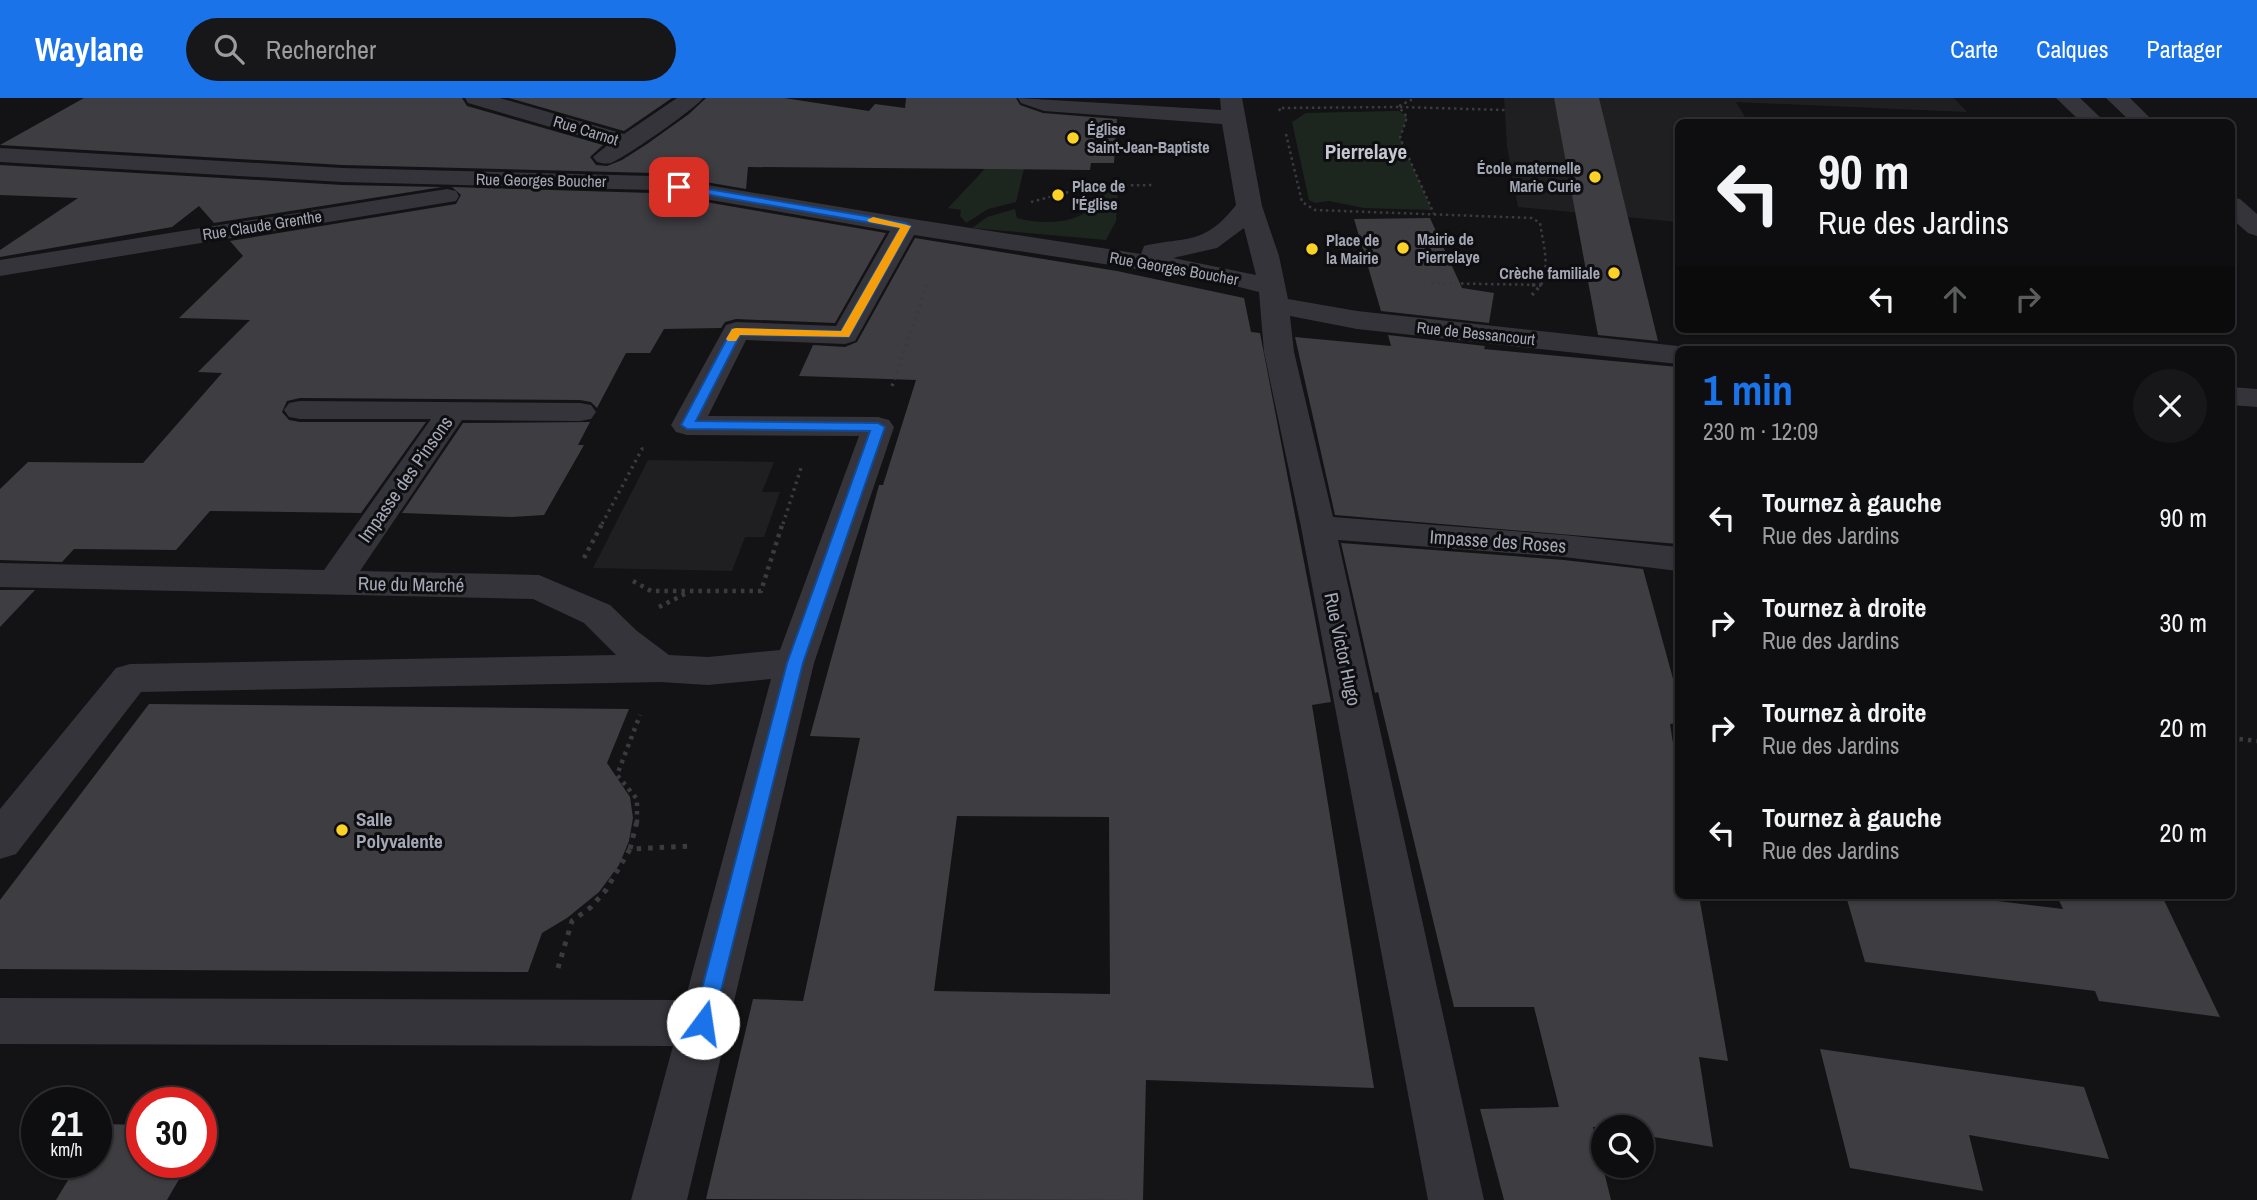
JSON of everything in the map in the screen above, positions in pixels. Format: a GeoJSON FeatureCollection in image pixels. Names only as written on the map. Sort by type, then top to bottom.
{"type":"FeatureCollection","features":[{"type":"Feature","properties":{"kind":"street","name":"Rue Carnot"},"geometry":{"type":"LineString","coordinates":[[476,98],[628,142]]}},
{"type":"Feature","properties":{"kind":"street"},"geometry":{"type":"LineString","coordinates":[[628,142],[692,98]]}},
{"type":"Feature","properties":{"kind":"street"},"geometry":{"type":"LineString","coordinates":[[1029,98],[1044,104],[1233,108]]}},
{"type":"Feature","properties":{"kind":"street"},"geometry":{"type":"LineString","coordinates":[[2067,98],[2091,119]]}},
{"type":"Feature","properties":{"kind":"street"},"geometry":{"type":"LineString","coordinates":[[2117,98],[2140,119]]}},
{"type":"Feature","properties":{"kind":"street","name":"Rue Victor Hugo"},"geometry":{"type":"LineString","coordinates":[[1233,108],[1249,206],[1266,256],[1279,352],[1318,527],[1456,1200]]}},
{"type":"Feature","properties":{"kind":"street","name":"Rue Carnot"},"geometry":{"type":"LineString","coordinates":[[568,180],[628,142]]}},
{"type":"Feature","properties":{"kind":"street","name":"Rue Georges Boucher"},"geometry":{"type":"LineString","coordinates":[[0,155],[342,175],[653,183],[906,226],[1216,273],[1273,296]]}},
{"type":"Feature","properties":{"kind":"street","name":"Rue Claude Grenthe"},"geometry":{"type":"LineString","coordinates":[[0,268],[461,194],[524,180]]}},
{"type":"Feature","properties":{"kind":"street","name":"Rue Georges Boucher"},"geometry":{"type":"LineString","coordinates":[[1078,251],[1188,251],[1209,243],[1234,228],[1249,206]]}},
{"type":"Feature","properties":{"kind":"street"},"geometry":{"type":"LineString","coordinates":[[2235,208],[2257,228]]}},
{"type":"Feature","properties":{"kind":"street"},"geometry":{"type":"LineString","coordinates":[[659,1200],[795,663],[878,427],[687,425],[736,331],[845,335],[906,226]]}},
{"type":"Feature","properties":{"kind":"street"},"geometry":{"type":"LineString","coordinates":[[0,294],[45,261]]}},
{"type":"Feature","properties":{"kind":"street","name":"Rue de Bessancourt"},"geometry":{"type":"LineString","coordinates":[[1273,296],[1357,320],[1675,355]]}},
{"type":"Feature","properties":{"kind":"street"},"geometry":{"type":"LineString","coordinates":[[2235,396],[2257,398]]}},
{"type":"Feature","properties":{"kind":"street"},"geometry":{"type":"LineString","coordinates":[[300,410],[453,410]]}},
{"type":"Feature","properties":{"kind":"street","name":"Impasse des Pinsons"},"geometry":{"type":"LineString","coordinates":[[334,582],[453,410],[580,412]]}},
{"type":"Feature","properties":{"kind":"street","name":"Impasse des Roses"},"geometry":{"type":"LineString","coordinates":[[1318,527],[1564,546],[1675,559]]}},
{"type":"Feature","properties":{"kind":"street","name":"Rue du Marché"},"geometry":{"type":"LineString","coordinates":[[0,575],[539,587],[597,614],[624,640],[660,668]]}},
{"type":"Feature","properties":{"kind":"street"},"geometry":{"type":"LineString","coordinates":[[0,841],[130,678],[660,668],[708,671],[795,663]]}},
{"type":"Feature","properties":{"kind":"street"},"geometry":{"type":"LineString","coordinates":[[0,1021],[703,1023]]}},
{"type":"Feature","properties":{"kind":"path"},"geometry":{"type":"LineString","coordinates":[[1399,107],[1415,98]]}},
{"type":"Feature","properties":{"kind":"path"},"geometry":{"type":"LineString","coordinates":[[1399,107],[1407,117],[1400,130],[1400,138],[1434,214]]}},
{"type":"Feature","properties":{"kind":"path"},"geometry":{"type":"LineString","coordinates":[[1282,121],[1279,108],[1505,110]]}},
{"type":"Feature","properties":{"kind":"path"},"geometry":{"type":"LineString","coordinates":[[1286,135],[1302,202],[1315,210],[1518,217],[1532,218],[1540,223],[1548,272],[1542,285],[1528,298],[1534,339]]}},
{"type":"Feature","properties":{"kind":"path"},"geometry":{"type":"LineString","coordinates":[[1096,186],[1154,185]]}},
{"type":"Feature","properties":{"kind":"path"},"geometry":{"type":"LineString","coordinates":[[878,427],[945,232]]}},
{"type":"Feature","properties":{"kind":"path"},"geometry":{"type":"LineString","coordinates":[[1424,283],[1542,285]]}},
{"type":"Feature","properties":{"kind":"path"},"geometry":{"type":"LineString","coordinates":[[584,559],[642,449],[654,449]]}},
{"type":"Feature","properties":{"kind":"path"},"geometry":{"type":"LineString","coordinates":[[628,580],[639,582],[651,591],[761,592],[803,463]]}},
{"type":"Feature","properties":{"kind":"path"},"geometry":{"type":"LineString","coordinates":[[542,1022],[572,921],[590,911],[620,872],[637,829],[637,799],[617,775],[644,703]]}},
{"type":"Feature","properties":{"kind":"path"},"geometry":{"type":"LineString","coordinates":[[2235,738],[2257,741]]}},
{"type":"Feature","properties":{"kind":"path"},"geometry":{"type":"LineString","coordinates":[[630,849],[696,846]]}},
{"type":"Feature","properties":{"kind":"shaded area","name":"École maternelle Marie Curie"},"geometry":{"type":"Polygon","coordinates":[[[1504,98],[1954,98],[1967,112],[1736,102],[1746,119],[1675,119],[1675,222],[1518,207],[1507,146],[1504,98]]]}},
{"type":"Feature","properties":{"kind":"shaded area"},"geometry":{"type":"Polygon","coordinates":[[[1399,111],[1407,117],[1400,138],[1432,210],[1364,208],[1329,201],[1315,203],[1309,200],[1292,122],[1306,113],[1399,111]]]}},
{"type":"Feature","properties":{"kind":"shaded area"},"geometry":{"type":"Polygon","coordinates":[[[1029,148],[1016,202],[988,209],[966,223],[960,216],[961,210],[948,208],[995,158],[1029,148]]]}},
{"type":"Feature","properties":{"kind":"shaded area"},"geometry":{"type":"Polygon","coordinates":[[[1101,188],[1118,188],[1116,221],[1106,240],[972,228],[987,217],[1015,209],[1017,218],[1026,220],[1055,222],[1074,218],[1090,209],[1101,188]]]}},
{"type":"Feature","properties":{"kind":"shaded area"},"geometry":{"type":"Polygon","coordinates":[[[648,460],[774,462],[762,492],[780,492],[764,537],[745,537],[732,571],[593,568],[648,460]]]}},
{"type":"Feature","properties":{"kind":"building"},"geometry":{"type":"Polygon","coordinates":[[[84,98],[462,98],[467,106],[603,145],[590,157],[596,165],[607,166],[647,144],[689,114],[706,98],[784,98],[869,111],[875,104],[905,108],[906,98],[1016,98],[1020,105],[1043,113],[1117,119],[1114,163],[1091,163],[1090,170],[748,167],[746,189],[653,173],[342,165],[0,145],[84,98]]]}},
{"type":"Feature","properties":{"kind":"building"},"geometry":{"type":"Polygon","coordinates":[[[509,98],[672,98],[624,131],[509,98]]]}},
{"type":"Feature","properties":{"kind":"building"},"geometry":{"type":"Polygon","coordinates":[[[1554,98],[1599,98],[1658,341],[1598,335],[1554,98]]]}},
{"type":"Feature","properties":{"kind":"building"},"geometry":{"type":"Polygon","coordinates":[[[0,165],[342,185],[442,187],[214,223],[199,206],[172,227],[0,257],[0,250],[78,198],[0,195],[0,165]]]}},
{"type":"Feature","properties":{"kind":"building"},"geometry":{"type":"Polygon","coordinates":[[[452,187],[653,193],[886,233],[835,323],[736,319],[725,322],[721,328],[664,329],[650,353],[626,353],[597,408],[591,402],[580,400],[300,398],[287,401],[282,412],[289,420],[300,422],[426,422],[361,513],[210,511],[176,550],[74,549],[62,562],[0,560],[0,489],[28,462],[143,463],[222,373],[198,372],[250,320],[179,318],[243,256],[230,241],[456,204],[461,195],[452,187]]]}},
{"type":"Feature","properties":{"kind":"building"},"geometry":{"type":"Polygon","coordinates":[[[1430,218],[1462,288],[1494,293],[1489,323],[1381,311],[1354,219],[1430,218]]]}},
{"type":"Feature","properties":{"kind":"building"},"geometry":{"type":"Polygon","coordinates":[[[915,238],[1117,271],[1244,298],[1251,332],[1260,333],[1331,702],[1312,705],[1374,1088],[1146,1080],[1143,1200],[706,1199],[753,999],[803,1001],[860,738],[810,736],[879,485],[883,485],[916,380],[799,376],[813,345],[845,347],[857,342],[915,238]],[[957,816],[934,991],[1110,994],[1109,817],[957,816]]]}},
{"type":"Feature","properties":{"kind":"building"},"geometry":{"type":"Polygon","coordinates":[[[1388,335],[1485,346],[1484,349],[1675,367],[1675,544],[1335,515],[1295,337],[1391,346],[1388,335]]]}},
{"type":"Feature","properties":{"kind":"building"},"geometry":{"type":"Polygon","coordinates":[[[590,422],[578,445],[584,445],[544,515],[512,517],[402,513],[463,423],[590,422]]]}},
{"type":"Feature","properties":{"kind":"building"},"geometry":{"type":"Polygon","coordinates":[[[1341,543],[1564,560],[1643,569],[1675,686],[1675,723],[1670,724],[1675,755],[1675,899],[1700,899],[1728,1061],[1699,1057],[1713,1147],[1654,1137],[1654,1115],[1591,1115],[1591,1178],[1606,1178],[1611,1200],[1504,1200],[1480,1109],[1559,1107],[1534,1007],[1454,1007],[1378,692],[1375,693],[1341,543]]]}},
{"type":"Feature","properties":{"kind":"building"},"geometry":{"type":"Polygon","coordinates":[[[0,590],[35,590],[0,627],[0,590]]]}},
{"type":"Feature","properties":{"kind":"building","name":"Salle Polyvalente"},"geometry":{"type":"Polygon","coordinates":[[[149,704],[629,709],[607,763],[630,797],[633,818],[629,841],[619,865],[599,892],[567,918],[542,933],[528,972],[0,969],[0,900],[149,704]]]}},
{"type":"Feature","properties":{"kind":"building"},"geometry":{"type":"Polygon","coordinates":[[[1847,899],[1981,899],[2063,909],[2058,899],[2163,899],[2220,1017],[2099,1001],[2095,991],[1865,962],[1847,899]]]}},
{"type":"Feature","properties":{"kind":"building"},"geometry":{"type":"Polygon","coordinates":[[[1820,1049],[2084,1087],[2109,1159],[1969,1135],[1983,1191],[1850,1168],[1820,1049]]]}},
{"type":"Feature","properties":{"kind":"building"},"geometry":{"type":"Polygon","coordinates":[[[112,1124],[126,1125],[126,1178],[180,1178],[167,1200],[56,1200],[69,1178],[112,1178],[112,1124]]]}},
{"type":"Feature","properties":{"kind":"slow traffic"},"geometry":{"type":"LineString","coordinates":[[732,339],[736,331],[845,335],[906,226],[873,220]]}},
{"type":"Feature","properties":{"kind":"place","name":"Église Saint-Jean-Baptiste"},"geometry":{"type":"Point","coordinates":[1073,138]}},
{"type":"Feature","properties":{"kind":"place","name":"École maternelle Marie Curie"},"geometry":{"type":"Point","coordinates":[1595,177]}},
{"type":"Feature","properties":{"kind":"place","name":"Place de l'Église"},"geometry":{"type":"Point","coordinates":[1058,195]}},
{"type":"Feature","properties":{"kind":"place","name":"Mairie de Pierrelaye"},"geometry":{"type":"Point","coordinates":[1403,248]}},
{"type":"Feature","properties":{"kind":"place","name":"Place de la Mairie"},"geometry":{"type":"Point","coordinates":[1312,249]}},
{"type":"Feature","properties":{"kind":"place","name":"Crèche familiale"},"geometry":{"type":"Point","coordinates":[1614,273]}},
{"type":"Feature","properties":{"kind":"place","name":"Salle Polyvalente"},"geometry":{"type":"Point","coordinates":[342,830]}},
{"type":"Feature","properties":{"kind":"district","name":"Pierrelaye"},"geometry":{"type":"Point","coordinates":[1366,152]}},
{"type":"Feature","properties":{"kind":"route"},"geometry":{"type":"LineString","coordinates":[[679,187],[906,226],[845,335],[736,331],[687,425],[878,427],[795,663],[703,1023]]}}]}
